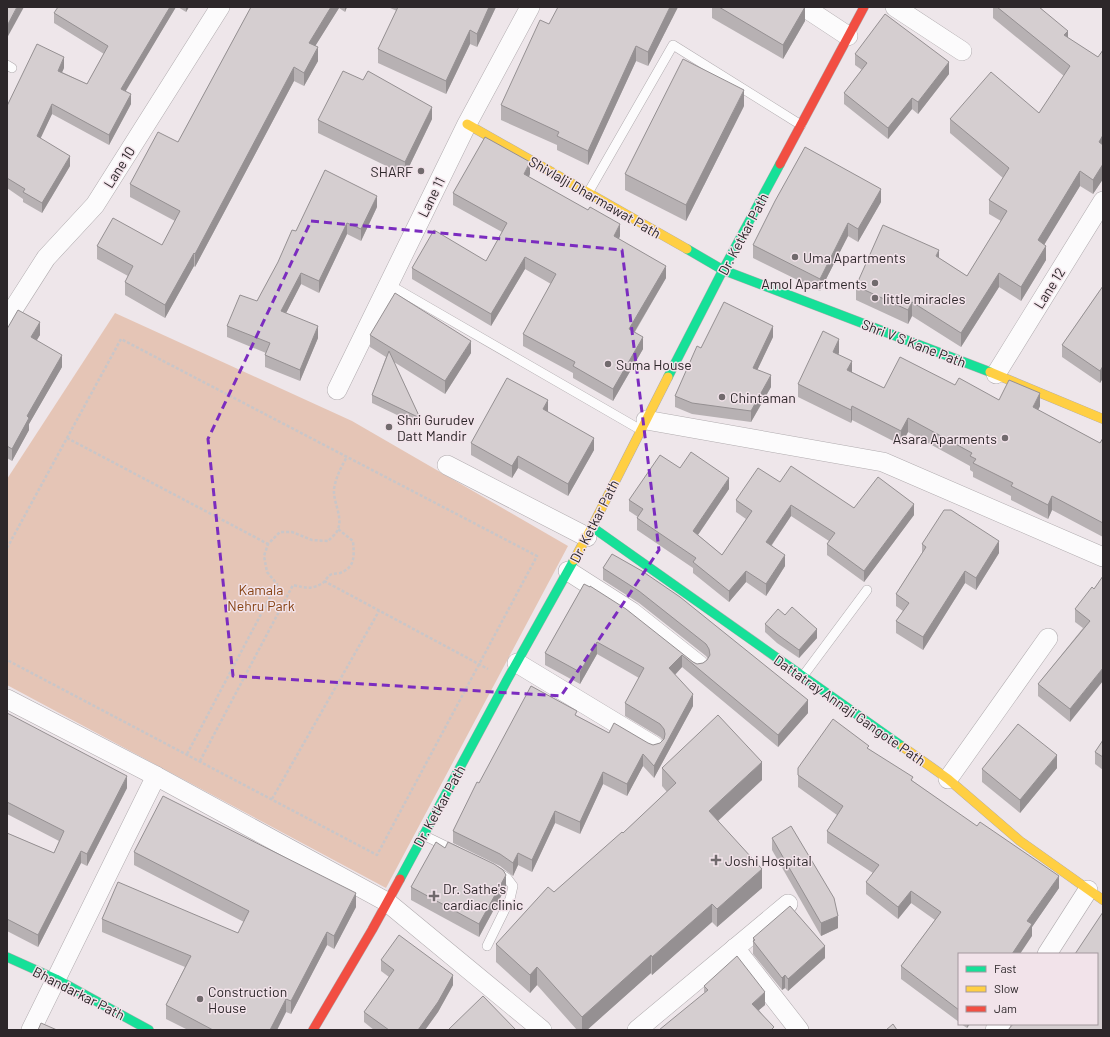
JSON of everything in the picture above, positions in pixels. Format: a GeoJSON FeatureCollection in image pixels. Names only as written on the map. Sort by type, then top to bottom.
{"type":"FeatureCollection","features":[{"type":"Feature","properties":{"kind":"street","name":"Lane 10"},"geometry":{"type":"LineString","coordinates":[[7,319],[46,258],[95,205],[220,7]]}},
{"type":"Feature","properties":{"kind":"street","name":"Lane 11"},"geometry":{"type":"LineString","coordinates":[[337,390],[467,124],[530,7]]}},
{"type":"Feature","properties":{"kind":"street"},"geometry":{"type":"LineString","coordinates":[[804,7],[848,36]]}},
{"type":"Feature","properties":{"kind":"street","name":"Dr. Ketkar Path"},"geometry":{"type":"LineString","coordinates":[[313,1030],[372,930],[590,532],[723,270],[864,7]]}},
{"type":"Feature","properties":{"kind":"street"},"geometry":{"type":"LineString","coordinates":[[896,7],[962,51]]}},
{"type":"Feature","properties":{"kind":"street","name":"Shivlalji Dharmawat Path"},"geometry":{"type":"LineString","coordinates":[[467,124],[723,270]]}},
{"type":"Feature","properties":{"kind":"street","name":"Lane 12"},"geometry":{"type":"LineString","coordinates":[[996,374],[1103,202]]}},
{"type":"Feature","properties":{"kind":"street","name":"Shri V S Kane Path"},"geometry":{"type":"LineString","coordinates":[[723,270],[996,374],[1103,419]]}},
{"type":"Feature","properties":{"kind":"street"},"geometry":{"type":"LineString","coordinates":[[643,425],[884,462],[1103,557]]}},
{"type":"Feature","properties":{"kind":"street"},"geometry":{"type":"LineString","coordinates":[[447,465],[590,532]]}},
{"type":"Feature","properties":{"kind":"street","name":"Dattatray Annaji Gangote Path"},"geometry":{"type":"LineString","coordinates":[[590,532],[803,676],[948,779],[1020,841],[1095,895]]}},
{"type":"Feature","properties":{"kind":"street"},"geometry":{"type":"LineString","coordinates":[[568,571],[632,612],[699,665]]}},
{"type":"Feature","properties":{"kind":"street"},"geometry":{"type":"LineString","coordinates":[[948,779],[1048,638]]}},
{"type":"Feature","properties":{"kind":"street"},"geometry":{"type":"LineString","coordinates":[[517,663],[654,746]]}},
{"type":"Feature","properties":{"kind":"street"},"geometry":{"type":"LineString","coordinates":[[7,699],[156,776],[387,902],[542,1030]]}},
{"type":"Feature","properties":{"kind":"street"},"geometry":{"type":"LineString","coordinates":[[31,1030],[156,776]]}},
{"type":"Feature","properties":{"kind":"street"},"geometry":{"type":"LineString","coordinates":[[1049,953],[1095,895]]}},
{"type":"Feature","properties":{"kind":"street"},"geometry":{"type":"LineString","coordinates":[[637,1030],[788,904]]}},
{"type":"Feature","properties":{"kind":"street"},"geometry":{"type":"LineString","coordinates":[[735,948],[799,1030]]}},
{"type":"Feature","properties":{"kind":"street","name":"Bhandarkar Path"},"geometry":{"type":"LineString","coordinates":[[7,957],[56,979],[144,1029]]}},
{"type":"Feature","properties":{"kind":"lane"},"geometry":{"type":"LineString","coordinates":[[588,193],[673,45],[801,125]]}},
{"type":"Feature","properties":{"kind":"lane"},"geometry":{"type":"LineString","coordinates":[[388,284],[643,425]]}},
{"type":"Feature","properties":{"kind":"lane"},"geometry":{"type":"LineString","coordinates":[[803,676],[867,590]]}},
{"type":"Feature","properties":{"kind":"lane"},"geometry":{"type":"LineString","coordinates":[[423,835],[464,855]]}},
{"type":"Feature","properties":{"kind":"lane"},"geometry":{"type":"LineString","coordinates":[[487,946],[510,899],[513,886],[507,878],[490,868]]}},
{"type":"Feature","properties":{"kind":"path"},"geometry":{"type":"LineString","coordinates":[[7,548],[121,339],[537,556],[377,855],[7,660]]}},
{"type":"Feature","properties":{"kind":"path"},"geometry":{"type":"LineString","coordinates":[[67,438],[268,544]]}},
{"type":"Feature","properties":{"kind":"path"},"geometry":{"type":"LineString","coordinates":[[187,754],[277,584],[266,572],[264,556],[268,544],[280,532],[292,532],[312,540],[328,541],[338,529],[339,518],[335,504],[334,490],[338,472],[347,457]]}},
{"type":"Feature","properties":{"kind":"path"},"geometry":{"type":"LineString","coordinates":[[200,762],[294,586],[306,588],[315,587],[331,575],[350,567],[354,557],[353,541],[338,529]]}},
{"type":"Feature","properties":{"kind":"path"},"geometry":{"type":"LineString","coordinates":[[324,581],[479,664]]}},
{"type":"Feature","properties":{"kind":"path"},"geometry":{"type":"LineString","coordinates":[[272,799],[379,611]]}},
{"type":"Feature","properties":{"kind":"highlighted area"},"geometry":{"type":"Polygon","coordinates":[[[311,221],[622,250],[659,550],[561,696],[233,676],[208,439],[311,221]]]}},
{"type":"Feature","properties":{"kind":"green space","name":"Kamala Nehru Park"},"geometry":{"type":"Polygon","coordinates":[[[115,313],[352,421],[568,546],[386,888],[7,685],[7,479],[115,313]]]}},
{"type":"Feature","properties":{"kind":"building"},"geometry":{"type":"Polygon","coordinates":[[[7,7],[17,7],[7,26],[7,7]]]}},
{"type":"Feature","properties":{"kind":"building"},"geometry":{"type":"Polygon","coordinates":[[[58,7],[170,7],[121,89],[131,94],[109,135],[52,104],[37,136],[70,156],[42,203],[23,192],[25,189],[7,178],[7,106],[37,44],[64,57],[58,71],[87,84],[108,46],[54,13],[58,7]]]}},
{"type":"Feature","properties":{"kind":"building"},"geometry":{"type":"Polygon","coordinates":[[[251,7],[331,7],[309,43],[318,47],[304,73],[294,67],[195,254],[194,253],[165,305],[125,282],[133,266],[97,246],[113,218],[162,245],[180,211],[130,184],[158,132],[178,142],[251,7]]]}},
{"type":"Feature","properties":{"kind":"building"},"geometry":{"type":"Polygon","coordinates":[[[398,7],[489,7],[477,34],[470,30],[446,81],[378,49],[398,7]]]}},
{"type":"Feature","properties":{"kind":"building"},"geometry":{"type":"Polygon","coordinates":[[[558,7],[670,7],[648,52],[636,46],[588,151],[557,136],[559,132],[501,105],[540,20],[549,24],[558,7]]]}},
{"type":"Feature","properties":{"kind":"building"},"geometry":{"type":"Polygon","coordinates":[[[719,7],[805,7],[783,45],[719,7]]]}},
{"type":"Feature","properties":{"kind":"building"},"geometry":{"type":"Polygon","coordinates":[[[997,7],[1039,7],[1068,31],[1064,35],[1098,57],[1103,50],[1103,135],[1099,142],[1103,145],[1103,164],[1093,180],[1080,171],[1038,240],[1046,246],[1021,287],[999,273],[961,333],[912,302],[908,310],[856,286],[883,225],[939,250],[936,256],[967,276],[1007,211],[989,200],[1009,168],[950,119],[991,72],[1039,113],[1070,66],[997,7]]]}},
{"type":"Feature","properties":{"kind":"building"},"geometry":{"type":"Polygon","coordinates":[[[885,14],[949,62],[918,102],[912,98],[888,128],[844,93],[867,63],[855,54],[885,14]]]}},
{"type":"Feature","properties":{"kind":"building"},"geometry":{"type":"Polygon","coordinates":[[[683,59],[744,90],[686,205],[625,174],[683,59]]]}},
{"type":"Feature","properties":{"kind":"building"},"geometry":{"type":"Polygon","coordinates":[[[343,71],[363,80],[368,71],[432,107],[405,162],[318,120],[343,71]]]}},
{"type":"Feature","properties":{"kind":"building"},"geometry":{"type":"Polygon","coordinates":[[[485,137],[530,162],[524,174],[588,210],[590,207],[620,224],[614,236],[666,266],[629,329],[643,337],[613,389],[573,366],[575,362],[523,334],[556,274],[525,257],[491,314],[412,268],[434,230],[486,261],[507,223],[453,193],[485,137]]]}},
{"type":"Feature","properties":{"kind":"building"},"geometry":{"type":"Polygon","coordinates":[[[805,147],[881,189],[858,229],[848,223],[820,279],[753,245],[805,147]]]}},
{"type":"Feature","properties":{"kind":"building"},"geometry":{"type":"Polygon","coordinates":[[[325,170],[377,196],[361,229],[347,223],[319,281],[301,273],[281,311],[318,326],[300,370],[265,355],[270,343],[227,326],[240,295],[257,301],[278,262],[292,230],[296,231],[325,170]]]}},
{"type":"Feature","properties":{"kind":"building"},"geometry":{"type":"Polygon","coordinates":[[[1103,286],[1103,366],[1100,371],[1062,345],[1103,286]]]}},
{"type":"Feature","properties":{"kind":"building"},"geometry":{"type":"Polygon","coordinates":[[[395,293],[471,341],[445,381],[370,335],[395,293]]]}},
{"type":"Feature","properties":{"kind":"building"},"geometry":{"type":"Polygon","coordinates":[[[724,302],[773,326],[753,368],[771,375],[751,411],[692,403],[675,396],[697,346],[701,348],[724,302]]]}},
{"type":"Feature","properties":{"kind":"building"},"geometry":{"type":"Polygon","coordinates":[[[18,310],[40,322],[31,337],[62,355],[27,416],[29,418],[12,449],[7,446],[7,329],[18,310]]]}},
{"type":"Feature","properties":{"kind":"building"},"geometry":{"type":"Polygon","coordinates":[[[823,331],[839,339],[833,352],[852,361],[847,370],[884,388],[900,357],[955,385],[959,378],[999,400],[1009,380],[1040,393],[1033,407],[1100,443],[1103,438],[1103,523],[1052,496],[1048,505],[1011,486],[1013,483],[973,463],[976,459],[970,456],[972,453],[908,418],[901,431],[852,406],[851,410],[798,384],[823,331]]]}},
{"type":"Feature","properties":{"kind":"building"},"geometry":{"type":"Polygon","coordinates":[[[389,351],[420,418],[372,395],[389,351]]]}},
{"type":"Feature","properties":{"kind":"building"},"geometry":{"type":"Polygon","coordinates":[[[507,378],[548,400],[543,409],[594,438],[568,484],[518,456],[512,466],[471,443],[507,378]]]}},
{"type":"Feature","properties":{"kind":"building"},"geometry":{"type":"Polygon","coordinates":[[[691,452],[729,478],[693,531],[722,555],[752,511],[736,500],[758,468],[780,482],[791,466],[854,508],[878,477],[914,504],[864,571],[827,544],[835,533],[791,505],[766,542],[785,555],[766,584],[746,571],[729,591],[693,562],[696,558],[637,518],[643,509],[629,500],[660,455],[680,468],[691,452]]]}},
{"type":"Feature","properties":{"kind":"building"},"geometry":{"type":"Polygon","coordinates":[[[944,510],[951,510],[999,541],[976,578],[965,571],[923,637],[896,621],[909,603],[896,594],[926,547],[922,544],[944,510]]]}},
{"type":"Feature","properties":{"kind":"building"},"geometry":{"type":"Polygon","coordinates":[[[612,554],[642,571],[680,597],[808,700],[778,735],[682,655],[669,668],[693,694],[654,766],[643,754],[627,784],[603,772],[580,822],[555,811],[532,860],[518,853],[513,863],[500,854],[453,831],[477,782],[479,783],[531,686],[577,711],[575,715],[609,733],[614,723],[653,745],[660,743],[664,739],[664,729],[660,724],[625,703],[644,668],[597,642],[580,672],[545,653],[584,584],[590,586],[626,609],[693,662],[697,664],[703,663],[710,655],[706,644],[639,591],[603,568],[612,554]]]}},
{"type":"Feature","properties":{"kind":"building"},"geometry":{"type":"Polygon","coordinates":[[[1103,576],[1103,668],[1070,709],[1038,684],[1090,621],[1075,609],[1092,587],[1094,589],[1103,576]]]}},
{"type":"Feature","properties":{"kind":"building"},"geometry":{"type":"Polygon","coordinates":[[[792,607],[817,629],[799,650],[765,624],[778,609],[785,615],[792,607]]]}},
{"type":"Feature","properties":{"kind":"building"},"geometry":{"type":"Polygon","coordinates":[[[7,713],[127,776],[87,854],[81,851],[38,935],[7,919],[7,833],[54,853],[64,831],[7,802],[7,713]]]}},
{"type":"Feature","properties":{"kind":"building"},"geometry":{"type":"Polygon","coordinates":[[[718,715],[762,762],[709,811],[762,869],[717,909],[712,904],[652,957],[651,955],[582,1017],[537,967],[530,975],[496,944],[548,887],[554,892],[622,832],[623,833],[676,783],[662,768],[718,715]]]}},
{"type":"Feature","properties":{"kind":"building"},"geometry":{"type":"Polygon","coordinates":[[[833,719],[869,746],[867,748],[913,777],[911,780],[977,826],[980,822],[1059,876],[1027,921],[1032,924],[1013,953],[958,953],[958,1009],[901,966],[941,912],[911,891],[898,907],[866,882],[879,865],[827,831],[843,806],[798,775],[798,768],[833,719]]]}},
{"type":"Feature","properties":{"kind":"building"},"geometry":{"type":"Polygon","coordinates":[[[1018,724],[1057,755],[1020,800],[982,769],[1018,724]]]}},
{"type":"Feature","properties":{"kind":"building"},"geometry":{"type":"Polygon","coordinates":[[[1103,740],[1103,757],[1095,752],[1103,740]]]}},
{"type":"Feature","properties":{"kind":"building"},"geometry":{"type":"Polygon","coordinates":[[[163,796],[356,893],[334,936],[327,932],[291,1001],[286,999],[270,1030],[213,1030],[166,1005],[191,956],[102,919],[118,882],[238,933],[249,911],[134,852],[163,796]]]}},
{"type":"Feature","properties":{"kind":"building"},"geometry":{"type":"Polygon","coordinates":[[[791,826],[834,898],[838,916],[821,923],[772,838],[791,826]]]}},
{"type":"Feature","properties":{"kind":"building"},"geometry":{"type":"Polygon","coordinates":[[[436,842],[445,848],[448,842],[494,864],[503,870],[506,875],[479,924],[411,887],[436,842]]]}},
{"type":"Feature","properties":{"kind":"building"},"geometry":{"type":"Polygon","coordinates":[[[790,906],[825,946],[788,979],[785,975],[782,978],[753,941],[755,940],[753,938],[790,906]]]}},
{"type":"Feature","properties":{"kind":"building"},"geometry":{"type":"Polygon","coordinates":[[[1103,912],[1103,1030],[1008,1030],[1012,1025],[1098,1025],[1098,953],[1076,953],[1103,912]]]}},
{"type":"Feature","properties":{"kind":"building"},"geometry":{"type":"Polygon","coordinates":[[[399,935],[453,975],[438,1002],[418,1030],[389,1030],[364,1012],[394,970],[381,960],[399,935]]]}},
{"type":"Feature","properties":{"kind":"building"},"geometry":{"type":"Polygon","coordinates":[[[737,956],[765,992],[752,1004],[774,1027],[771,1030],[659,1030],[708,990],[704,986],[737,956]]]}},
{"type":"Feature","properties":{"kind":"building"},"geometry":{"type":"Polygon","coordinates":[[[483,996],[516,1030],[448,1030],[483,996]]]}},
{"type":"Feature","properties":{"kind":"building"},"geometry":{"type":"Polygon","coordinates":[[[41,1023],[57,1030],[38,1030],[41,1023]]]}},
{"type":"Feature","properties":{"kind":"building"},"geometry":{"type":"Polygon","coordinates":[[[893,1024],[897,1030],[886,1030],[893,1024]]]}},
{"type":"Feature","properties":{"kind":"traffic: fast"},"geometry":{"type":"LineString","coordinates":[[668,377],[780,164]]}},
{"type":"Feature","properties":{"kind":"traffic: fast"},"geometry":{"type":"LineString","coordinates":[[687,249],[723,270],[990,372]]}},
{"type":"Feature","properties":{"kind":"traffic: fast"},"geometry":{"type":"LineString","coordinates":[[592,527],[903,747]]}},
{"type":"Feature","properties":{"kind":"traffic: fast"},"geometry":{"type":"LineString","coordinates":[[400,879],[507,680],[574,560]]}},
{"type":"Feature","properties":{"kind":"traffic: fast"},"geometry":{"type":"LineString","coordinates":[[7,957],[56,979],[149,1030]]}},
{"type":"Feature","properties":{"kind":"traffic: slow"},"geometry":{"type":"LineString","coordinates":[[467,124],[687,249]]}},
{"type":"Feature","properties":{"kind":"traffic: slow"},"geometry":{"type":"LineString","coordinates":[[990,372],[1103,419]]}},
{"type":"Feature","properties":{"kind":"traffic: slow"},"geometry":{"type":"LineString","coordinates":[[574,560],[668,377]]}},
{"type":"Feature","properties":{"kind":"traffic: slow"},"geometry":{"type":"LineString","coordinates":[[903,747],[948,779],[1020,841],[1103,900]]}},
{"type":"Feature","properties":{"kind":"traffic: jam"},"geometry":{"type":"LineString","coordinates":[[780,164],[864,7]]}},
{"type":"Feature","properties":{"kind":"traffic: jam"},"geometry":{"type":"LineString","coordinates":[[313,1030],[400,879]]}},
{"type":"Feature","properties":{"kind":"place","name":"SHARF"},"geometry":{"type":"Point","coordinates":[421,171]}},
{"type":"Feature","properties":{"kind":"place","name":"Uma Apartments"},"geometry":{"type":"Point","coordinates":[795,257]}},
{"type":"Feature","properties":{"kind":"place","name":"Amol Apartments"},"geometry":{"type":"Point","coordinates":[875,283]}},
{"type":"Feature","properties":{"kind":"place","name":"little miracles"},"geometry":{"type":"Point","coordinates":[875,298]}},
{"type":"Feature","properties":{"kind":"place","name":"Suma House"},"geometry":{"type":"Point","coordinates":[608,364]}},
{"type":"Feature","properties":{"kind":"place","name":"Chintaman"},"geometry":{"type":"Point","coordinates":[722,397]}},
{"type":"Feature","properties":{"kind":"place","name":"Shri Gurudev Datt Mandir"},"geometry":{"type":"Point","coordinates":[389,427]}},
{"type":"Feature","properties":{"kind":"place","name":"Asara Aparments"},"geometry":{"type":"Point","coordinates":[1005,438]}},
{"type":"Feature","properties":{"kind":"place","name":"Joshi Hospital"},"geometry":{"type":"Point","coordinates":[716,860]}},
{"type":"Feature","properties":{"kind":"place","name":"Dr. Sathe's cardiac clinic"},"geometry":{"type":"Point","coordinates":[434,896]}},
{"type":"Feature","properties":{"kind":"place","name":"Construction House"},"geometry":{"type":"Point","coordinates":[200,999]}}]}
